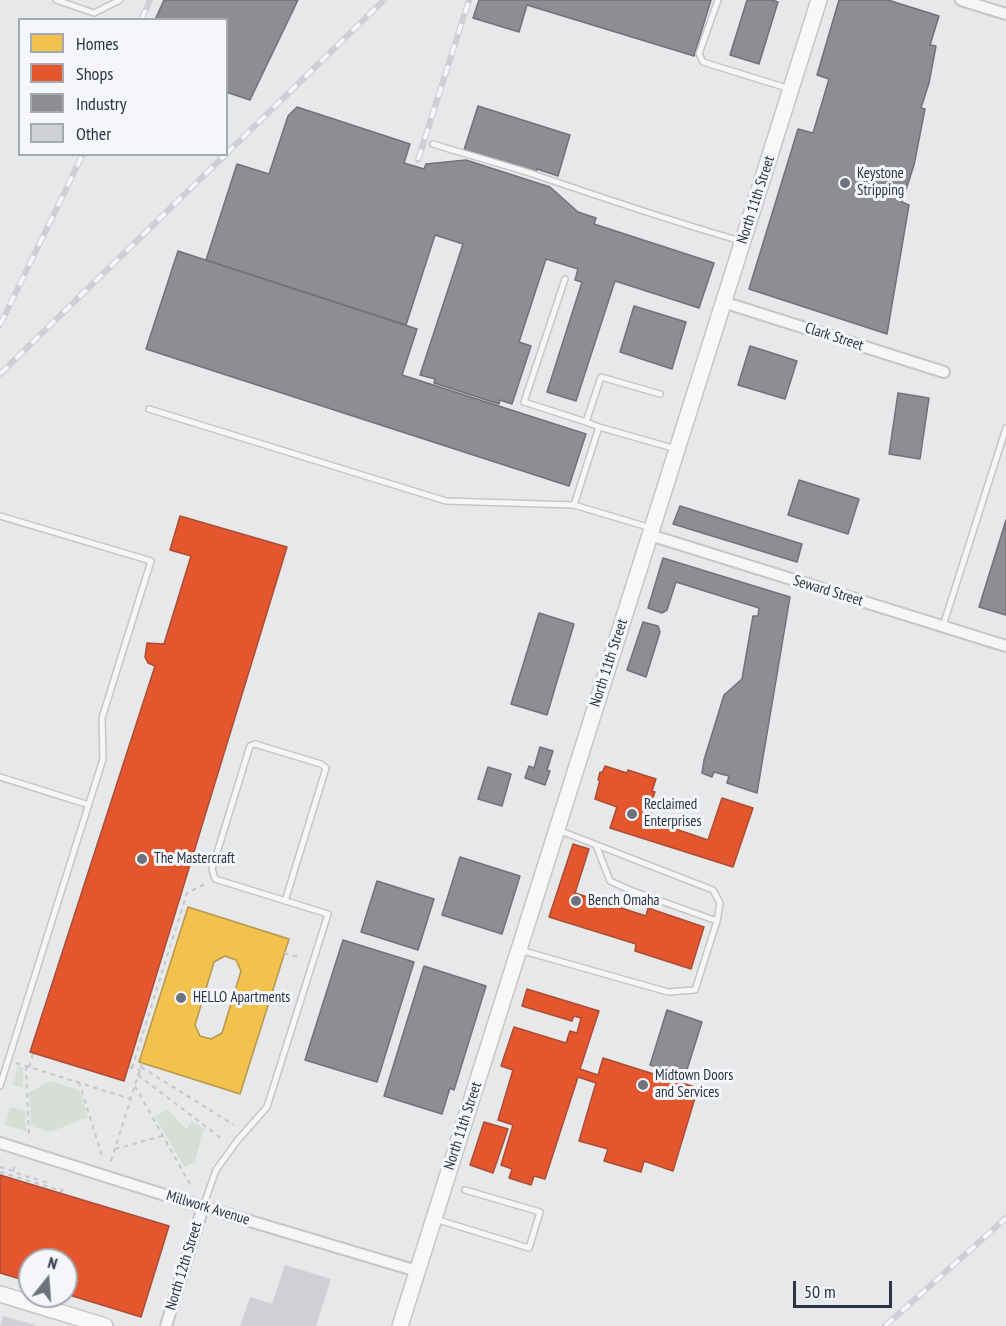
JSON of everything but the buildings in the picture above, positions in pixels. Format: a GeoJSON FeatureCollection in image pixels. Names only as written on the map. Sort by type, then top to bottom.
{"type":"FeatureCollection","features":[{"type":"Feature","properties":{"kind":"street","name":"North 11th Street"},"geometry":{"type":"LineString","coordinates":[[400,1326],[819,0]]}},
{"type":"Feature","properties":{"kind":"street"},"geometry":{"type":"LineString","coordinates":[[961,0],[1006,14]]}},
{"type":"Feature","properties":{"kind":"street","name":"Clark Street"},"geometry":{"type":"LineString","coordinates":[[723,302],[944,372]]}},
{"type":"Feature","properties":{"kind":"street","name":"Seward Street"},"geometry":{"type":"LineString","coordinates":[[651,532],[1006,646]]}},
{"type":"Feature","properties":{"kind":"street","name":"Millwork Avenue"},"geometry":{"type":"LineString","coordinates":[[0,1143],[417,1271]]}},
{"type":"Feature","properties":{"kind":"street","name":"North 12th Street"},"geometry":{"type":"LineString","coordinates":[[166,1326],[203,1207]]}},
{"type":"Feature","properties":{"kind":"street"},"geometry":{"type":"LineString","coordinates":[[0,1294],[105,1326]]}},
{"type":"Feature","properties":{"kind":"lane"},"geometry":{"type":"LineString","coordinates":[[56,0],[94,13],[120,0]]}},
{"type":"Feature","properties":{"kind":"lane"},"geometry":{"type":"LineString","coordinates":[[718,0],[699,54],[703,62],[790,90]]}},
{"type":"Feature","properties":{"kind":"lane"},"geometry":{"type":"LineString","coordinates":[[433,144],[742,242]]}},
{"type":"Feature","properties":{"kind":"lane"},"geometry":{"type":"LineString","coordinates":[[565,279],[524,402],[599,427],[677,449]]}},
{"type":"Feature","properties":{"kind":"lane"},"geometry":{"type":"LineString","coordinates":[[586,422],[601,377],[660,394]]}},
{"type":"Feature","properties":{"kind":"lane"},"geometry":{"type":"LineString","coordinates":[[149,408],[446,501],[574,505],[651,532]]}},
{"type":"Feature","properties":{"kind":"lane"},"geometry":{"type":"LineString","coordinates":[[574,505],[599,427]]}},
{"type":"Feature","properties":{"kind":"lane"},"geometry":{"type":"LineString","coordinates":[[943,627],[1006,428]]}},
{"type":"Feature","properties":{"kind":"lane"},"geometry":{"type":"LineString","coordinates":[[0,516],[152,561],[102,718],[103,759],[0,1086]]}},
{"type":"Feature","properties":{"kind":"lane"},"geometry":{"type":"LineString","coordinates":[[203,1207],[216,1170],[267,1107],[328,914],[285,901],[215,879],[212,869],[250,747],[255,744],[321,764],[326,768],[285,901]]}},
{"type":"Feature","properties":{"kind":"lane"},"geometry":{"type":"LineString","coordinates":[[0,777],[89,805]]}},
{"type":"Feature","properties":{"kind":"lane"},"geometry":{"type":"LineString","coordinates":[[519,949],[668,992],[695,990],[717,921],[720,903],[713,890],[556,829]]}},
{"type":"Feature","properties":{"kind":"lane"},"geometry":{"type":"LineString","coordinates":[[596,845],[610,881],[717,921]]}},
{"type":"Feature","properties":{"kind":"lane"},"geometry":{"type":"LineString","coordinates":[[433,1219],[529,1248],[540,1212],[465,1190]]}},
{"type":"Feature","properties":{"kind":"path"},"geometry":{"type":"LineString","coordinates":[[215,879],[187,893],[130,1067],[141,1067],[234,1125]]}},
{"type":"Feature","properties":{"kind":"path"},"geometry":{"type":"LineString","coordinates":[[284,952],[298,957]]}},
{"type":"Feature","properties":{"kind":"path"},"geometry":{"type":"LineString","coordinates":[[29,1136],[27,1067],[33,1053]]}},
{"type":"Feature","properties":{"kind":"path"},"geometry":{"type":"LineString","coordinates":[[16,1063],[131,1099]]}},
{"type":"Feature","properties":{"kind":"path"},"geometry":{"type":"LineString","coordinates":[[111,1161],[141,1067]]}},
{"type":"Feature","properties":{"kind":"path"},"geometry":{"type":"LineString","coordinates":[[138,1075],[221,1138]]}},
{"type":"Feature","properties":{"kind":"path"},"geometry":{"type":"LineString","coordinates":[[79,1082],[103,1159]]}},
{"type":"Feature","properties":{"kind":"path"},"geometry":{"type":"LineString","coordinates":[[135,1086],[190,1186]]}},
{"type":"Feature","properties":{"kind":"path"},"geometry":{"type":"LineString","coordinates":[[115,1149],[162,1136]]}},
{"type":"Feature","properties":{"kind":"path"},"geometry":{"type":"LineString","coordinates":[[0,1167],[48,1183],[47,1187]]}},
{"type":"Feature","properties":{"kind":"path"},"geometry":{"type":"LineString","coordinates":[[13,1171],[14,1167]]}},
{"type":"Feature","properties":{"kind":"path"},"geometry":{"type":"LineString","coordinates":[[0,1172],[62,1191],[64,1186]]}},
{"type":"Feature","properties":{"kind":"shaded area"},"geometry":{"type":"Polygon","coordinates":[[[18,1066],[23,1068],[23,1088],[13,1085],[18,1066]]]}},
{"type":"Feature","properties":{"kind":"shaded area"},"geometry":{"type":"Polygon","coordinates":[[[51,1081],[79,1090],[88,1117],[50,1132],[31,1126],[29,1092],[51,1081]]]}},
{"type":"Feature","properties":{"kind":"shaded area"},"geometry":{"type":"Polygon","coordinates":[[[10,1107],[25,1111],[26,1131],[5,1125],[10,1107]]]}},
{"type":"Feature","properties":{"kind":"shaded area"},"geometry":{"type":"Polygon","coordinates":[[[167,1109],[186,1129],[191,1120],[205,1130],[195,1162],[184,1167],[155,1117],[167,1109]]]}},
{"type":"Feature","properties":{"kind":"railway"},"geometry":{"type":"LineString","coordinates":[[142,18],[150,0]]}},
{"type":"Feature","properties":{"kind":"railway"},"geometry":{"type":"LineString","coordinates":[[228,152],[384,0]]}},
{"type":"Feature","properties":{"kind":"railway"},"geometry":{"type":"LineString","coordinates":[[418,160],[469,0]]}},
{"type":"Feature","properties":{"kind":"railway"},"geometry":{"type":"LineString","coordinates":[[0,325],[82,156]]}},
{"type":"Feature","properties":{"kind":"railway"},"geometry":{"type":"LineString","coordinates":[[0,374],[224,156]]}},
{"type":"Feature","properties":{"kind":"railway"},"geometry":{"type":"LineString","coordinates":[[885,1326],[1006,1218]]}},
{"type":"Feature","properties":{"kind":"place","name":"Keystone Stripping"},"geometry":{"type":"Point","coordinates":[845,183]}},
{"type":"Feature","properties":{"kind":"place","name":"Reclaimed Enterprises"},"geometry":{"type":"Point","coordinates":[632,814]}},
{"type":"Feature","properties":{"kind":"place","name":"The Mastercraft"},"geometry":{"type":"Point","coordinates":[142,859]}},
{"type":"Feature","properties":{"kind":"place","name":"Bench Omaha"},"geometry":{"type":"Point","coordinates":[576,901]}},
{"type":"Feature","properties":{"kind":"place","name":"HELLO Apartments"},"geometry":{"type":"Point","coordinates":[181,998]}},
{"type":"Feature","properties":{"kind":"place","name":"Midtown Doors and Services"},"geometry":{"type":"Point","coordinates":[643,1085]}}]}
